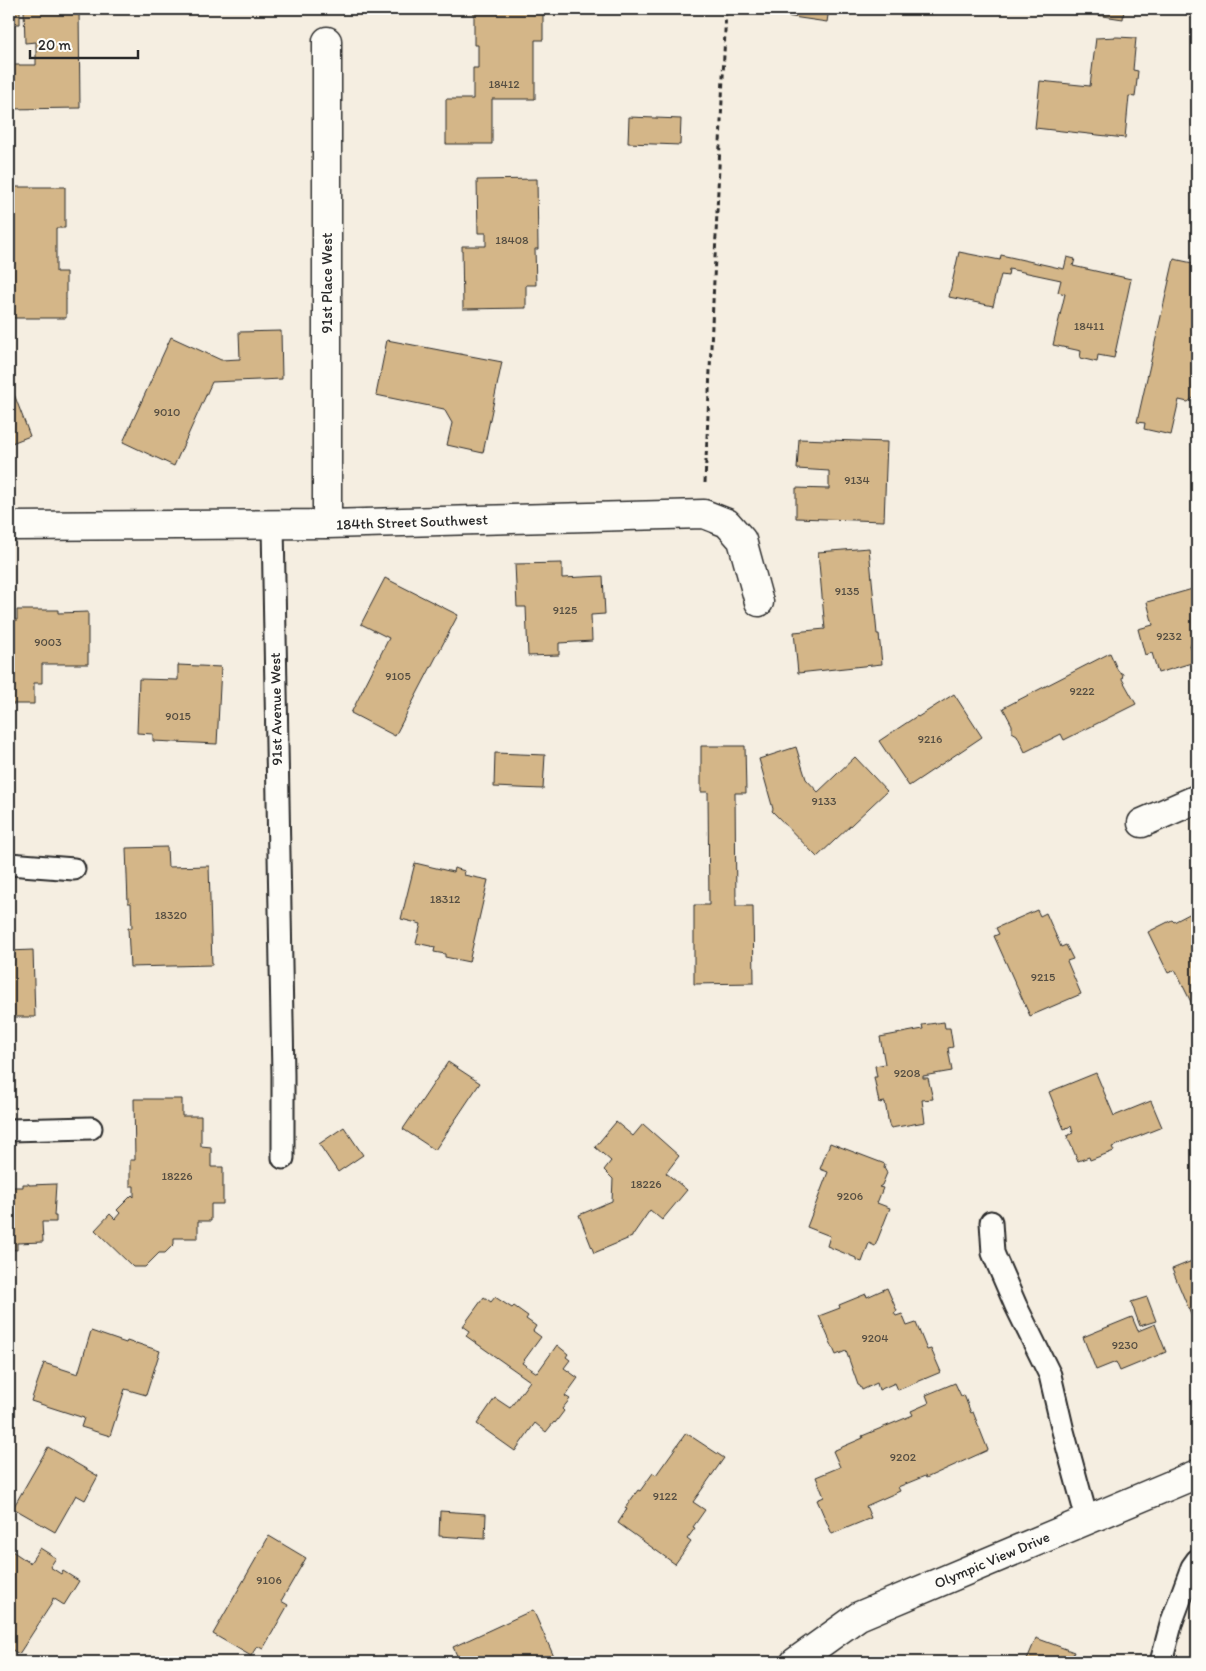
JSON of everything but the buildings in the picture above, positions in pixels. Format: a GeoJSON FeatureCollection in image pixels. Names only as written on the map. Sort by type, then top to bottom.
{"type":"FeatureCollection","features":[{"type":"Feature","properties":{"kind":"street","name":"91st Place West"},"geometry":{"type":"LineString","coordinates":[[327,41],[327,524]]}},
{"type":"Feature","properties":{"kind":"street","name":"184th Street Southwest"},"geometry":{"type":"LineString","coordinates":[[9,526],[273,525],[704,514],[727,523],[742,540],[759,602]]}},
{"type":"Feature","properties":{"kind":"street"},"geometry":{"type":"LineString","coordinates":[[1142,823],[1197,799]]}},
{"type":"Feature","properties":{"kind":"street","name":"Olympic View Drive"},"geometry":{"type":"LineString","coordinates":[[795,1662],[859,1616],[1197,1474]]}},
{"type":"Feature","properties":{"kind":"lane","name":"91st Avenue West"},"geometry":{"type":"LineString","coordinates":[[273,525],[283,1158]]}},
{"type":"Feature","properties":{"kind":"lane"},"geometry":{"type":"LineString","coordinates":[[9,864],[74,869]]}},
{"type":"Feature","properties":{"kind":"lane"},"geometry":{"type":"LineString","coordinates":[[9,1130],[92,1128]]}},
{"type":"Feature","properties":{"kind":"lane"},"geometry":{"type":"LineString","coordinates":[[991,1222],[993,1253],[1016,1306],[1050,1375],[1063,1431],[1088,1520]]}},
{"type":"Feature","properties":{"kind":"lane"},"geometry":{"type":"LineString","coordinates":[[1161,1662],[1172,1621],[1192,1567],[1197,1560]]}},
{"type":"Feature","properties":{"kind":"path"},"geometry":{"type":"LineString","coordinates":[[704,514],[726,9]]}}]}
